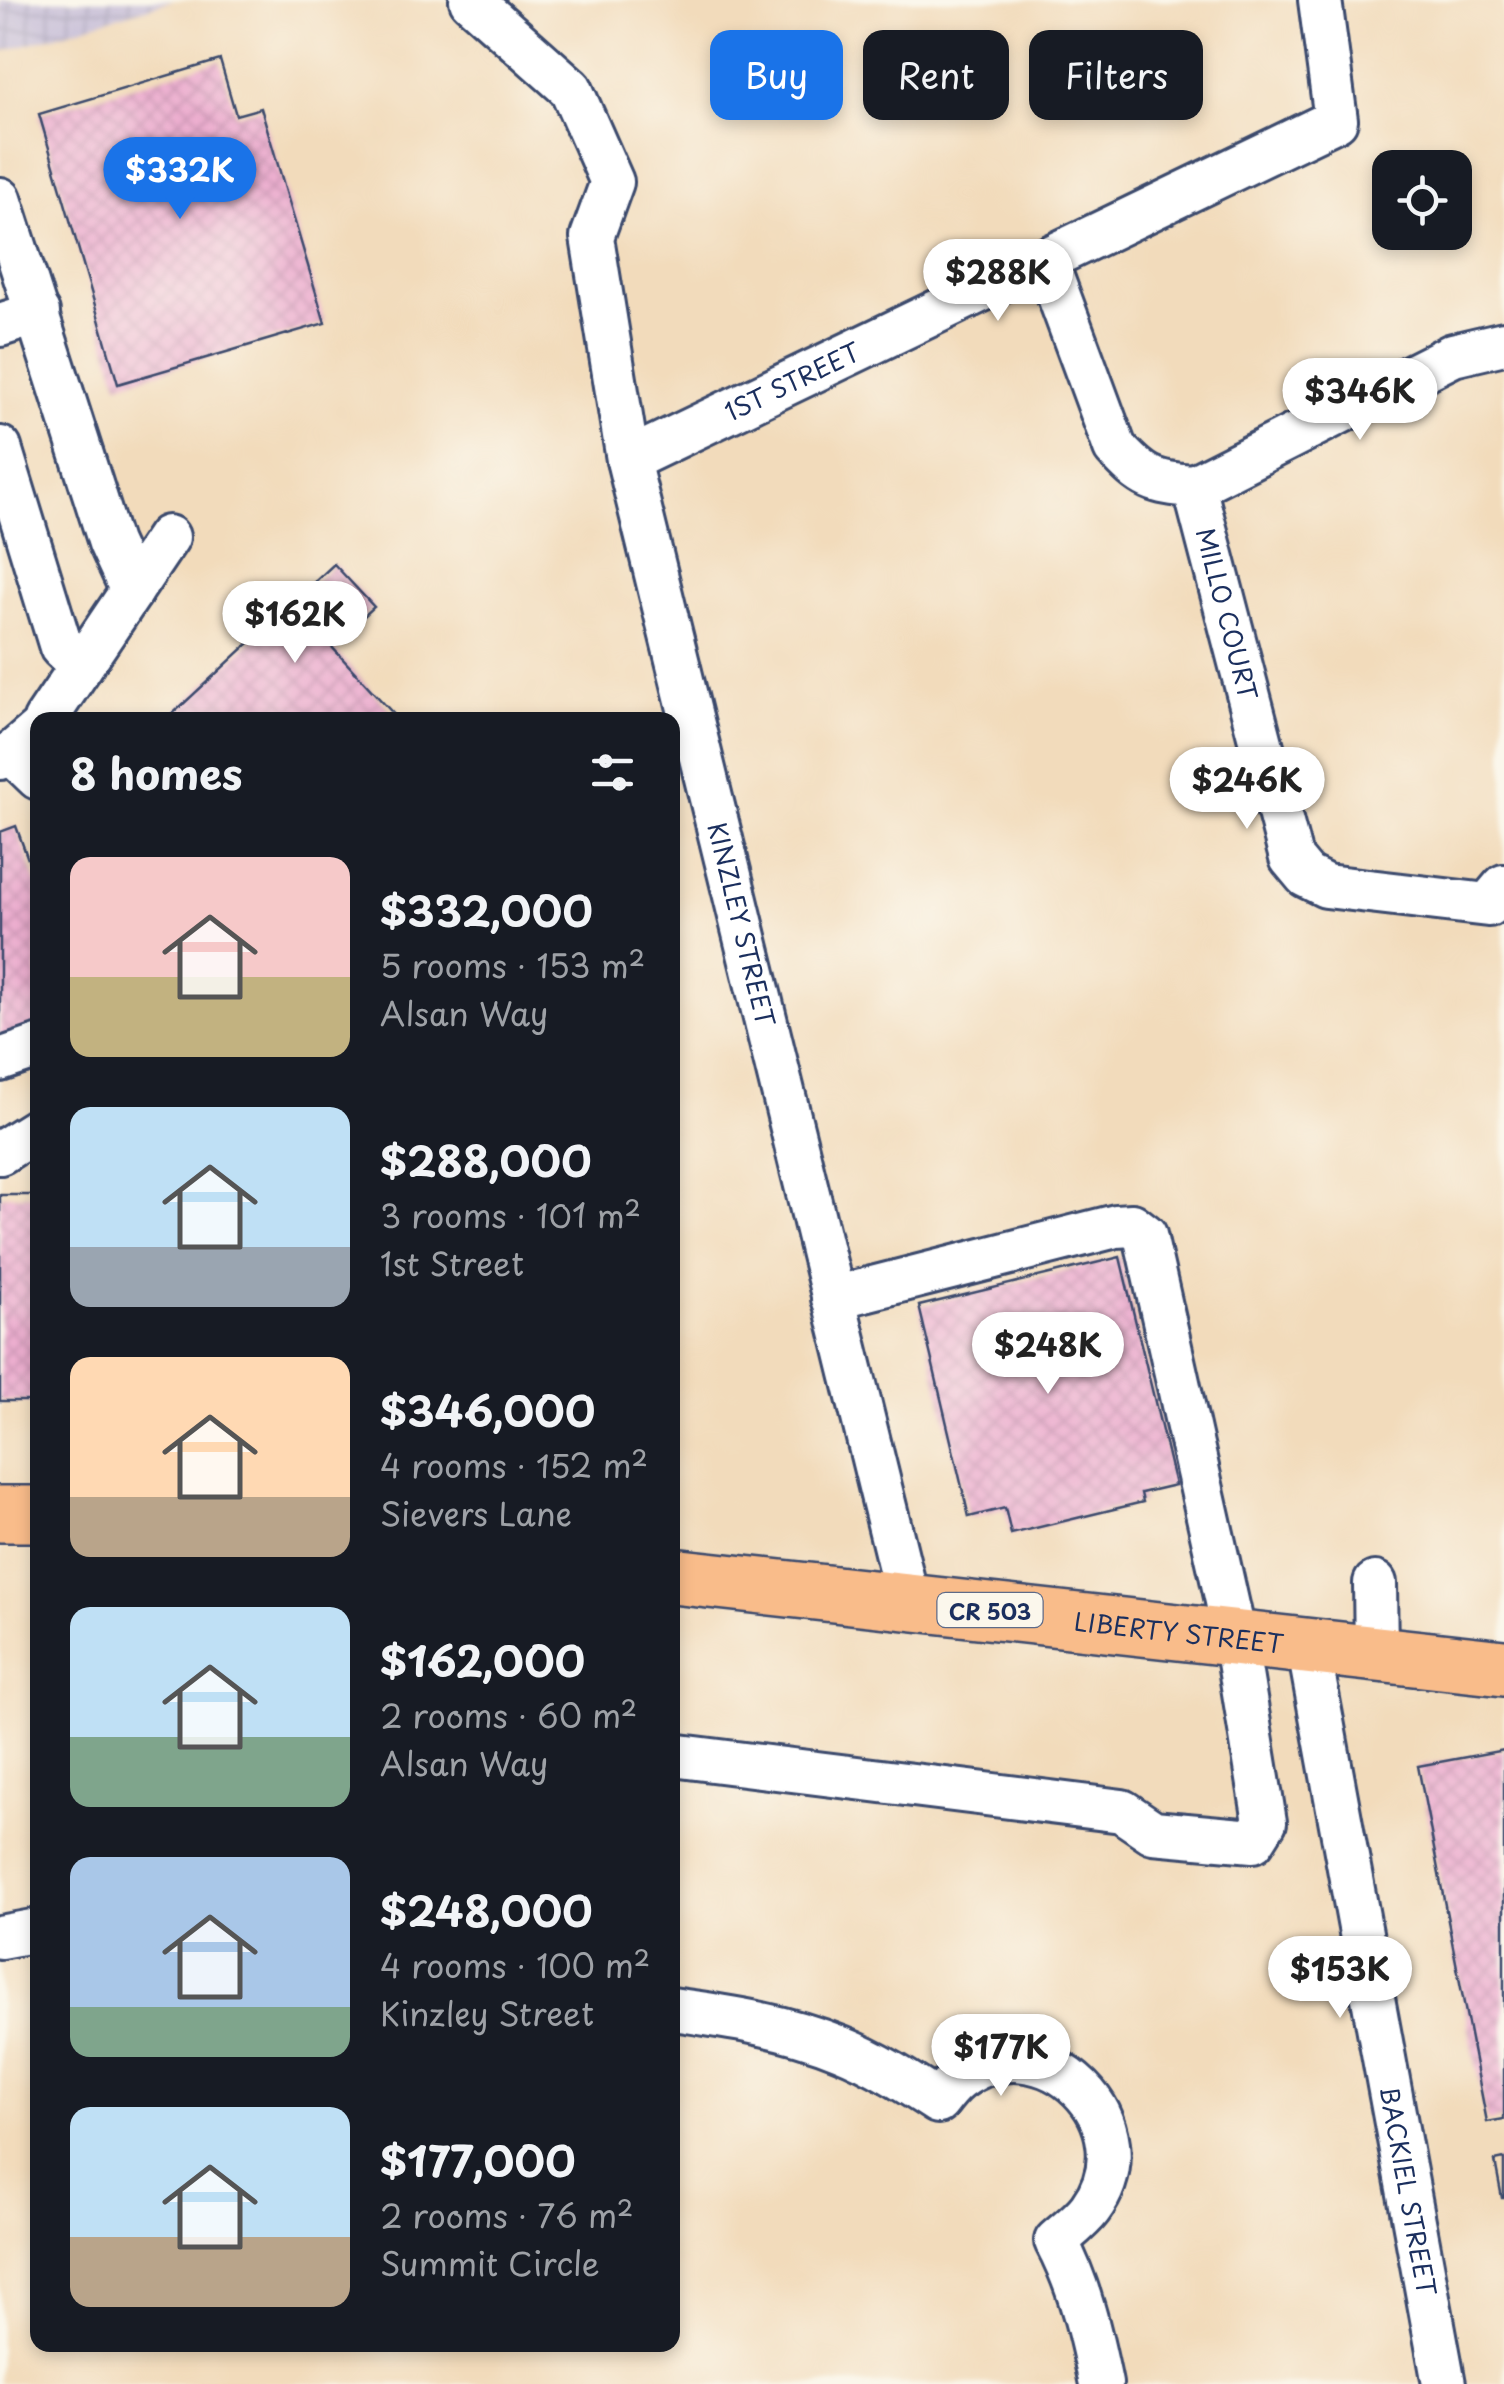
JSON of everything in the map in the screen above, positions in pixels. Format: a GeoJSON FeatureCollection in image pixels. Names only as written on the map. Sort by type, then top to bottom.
{"type":"FeatureCollection","features":[{"type":"Feature","properties":{"kind":"main road"},"geometry":{"type":"LineString","coordinates":[[0,1514],[30,1514]]}},
{"type":"Feature","properties":{"kind":"main road","name":"LIBERTY STREET"},"geometry":{"type":"LineString","coordinates":[[680,1577],[1504,1668]]}},
{"type":"Feature","properties":{"kind":"street","name":"KINZLEY STREET"},"geometry":{"type":"LineString","coordinates":[[471,0],[572,89],[612,182],[592,237],[628,460],[908,1601]]}},
{"type":"Feature","properties":{"kind":"street","name":"1ST STREET"},"geometry":{"type":"LineString","coordinates":[[628,460],[1336,120],[1320,0]]}},
{"type":"Feature","properties":{"kind":"street"},"geometry":{"type":"LineString","coordinates":[[0,199],[19,319],[132,591]]}},
{"type":"Feature","properties":{"kind":"street"},"geometry":{"type":"LineString","coordinates":[[1046,261],[1116,448],[1136,471],[1162,484],[1194,486],[1453,355],[1504,342]]}},
{"type":"Feature","properties":{"kind":"street"},"geometry":{"type":"LineString","coordinates":[[0,448],[61,647],[81,666]]}},
{"type":"Feature","properties":{"kind":"street","name":"MILLO COURT"},"geometry":{"type":"LineString","coordinates":[[1194,486],[1291,858],[1306,876],[1326,886],[1488,905],[1504,886]]}},
{"type":"Feature","properties":{"kind":"street"},"geometry":{"type":"LineString","coordinates":[[49,712],[168,537]]}},
{"type":"Feature","properties":{"kind":"street"},"geometry":{"type":"LineString","coordinates":[[0,1060],[30,1050]]}},
{"type":"Feature","properties":{"kind":"street"},"geometry":{"type":"LineString","coordinates":[[0,1153],[30,1134]]}},
{"type":"Feature","properties":{"kind":"street"},"geometry":{"type":"LineString","coordinates":[[680,1755],[1122,1811],[1153,1832],[1253,1842],[1265,1822],[1235,1637],[1145,1234],[1132,1224],[1116,1226],[833,1298]]}},
{"type":"Feature","properties":{"kind":"street"},"geometry":{"type":"LineString","coordinates":[[1375,1583],[1376,1653]]}},
{"type":"Feature","properties":{"kind":"street","name":"BACKIEL STREET"},"geometry":{"type":"LineString","coordinates":[[1308,1645],[1444,2384]]}},
{"type":"Feature","properties":{"kind":"street"},"geometry":{"type":"LineString","coordinates":[[0,1937],[30,1931]]}},
{"type":"Feature","properties":{"kind":"street"},"geometry":{"type":"LineString","coordinates":[[680,2010],[771,2025],[841,2048],[895,2074],[938,2102],[958,2080],[982,2066],[1014,2060],[1044,2064],[1070,2078],[1092,2100],[1104,2126],[1109,2153],[1104,2183],[1090,2209],[1056,2241],[1089,2324],[1101,2384]]}},
{"type":"Feature","properties":{"kind":"shaded area"},"geometry":{"type":"Polygon","coordinates":[[[0,0],[173,0],[0,52],[0,0]]]}},
{"type":"Feature","properties":{"kind":"building"},"geometry":{"type":"Polygon","coordinates":[[[220,60],[236,115],[261,108],[325,323],[118,384],[39,114],[220,60]]]}},
{"type":"Feature","properties":{"kind":"building"},"geometry":{"type":"Polygon","coordinates":[[[334,564],[374,607],[331,646],[392,712],[175,712],[334,564]]]}},
{"type":"Feature","properties":{"kind":"building"},"geometry":{"type":"Polygon","coordinates":[[[16,826],[30,865],[30,1032],[0,1042],[0,832],[16,826]]]}},
{"type":"Feature","properties":{"kind":"building"},"geometry":{"type":"Polygon","coordinates":[[[0,1195],[30,1195],[30,1401],[0,1401],[0,1195]]]}},
{"type":"Feature","properties":{"kind":"building"},"geometry":{"type":"Polygon","coordinates":[[[1120,1257],[1175,1485],[1141,1493],[1143,1502],[1011,1534],[1005,1508],[969,1517],[919,1306],[1120,1257]]]}},
{"type":"Feature","properties":{"kind":"building"},"geometry":{"type":"Polygon","coordinates":[[[1504,1750],[1504,2119],[1487,2122],[1418,1766],[1504,1750]]]}},
{"type":"Feature","properties":{"kind":"building"},"geometry":{"type":"Polygon","coordinates":[[[1504,2159],[1504,2198],[1502,2198],[1495,2161],[1504,2159]]]}}]}
